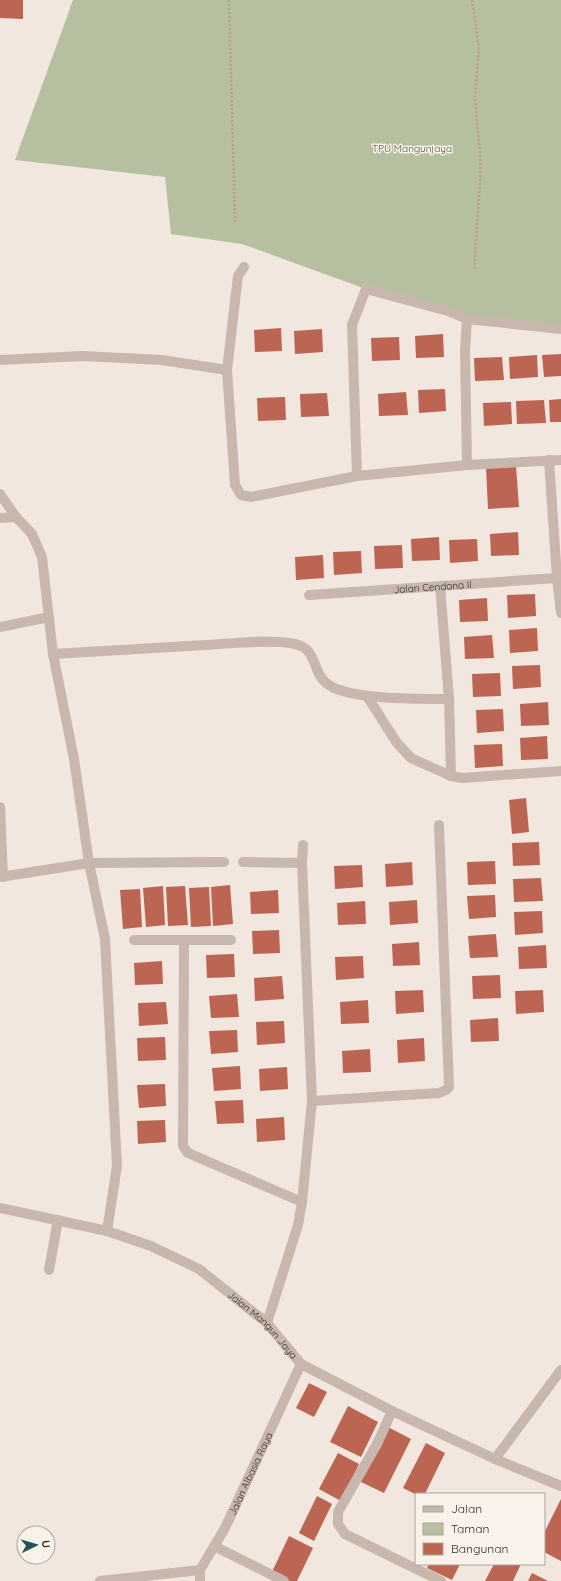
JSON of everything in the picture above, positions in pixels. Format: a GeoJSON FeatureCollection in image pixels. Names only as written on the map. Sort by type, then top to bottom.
{"type":"FeatureCollection","features":[{"type":"Feature","properties":{"kind":"street"},"geometry":{"type":"LineString","coordinates":[[244,267],[238,276],[227,370],[235,485],[241,495],[251,497],[357,476],[467,465],[561,460]]}},
{"type":"Feature","properties":{"kind":"street"},"geometry":{"type":"LineString","coordinates":[[357,476],[352,325],[366,289],[448,311],[467,319],[561,329]]}},
{"type":"Feature","properties":{"kind":"street"},"geometry":{"type":"LineString","coordinates":[[467,319],[465,351],[467,465]]}},
{"type":"Feature","properties":{"kind":"street"},"geometry":{"type":"LineString","coordinates":[[0,360],[83,356],[162,360],[227,370]]}},
{"type":"Feature","properties":{"kind":"street"},"geometry":{"type":"LineString","coordinates":[[549,460],[557,578],[561,613]]}},
{"type":"Feature","properties":{"kind":"street"},"geometry":{"type":"LineString","coordinates":[[0,494],[16,517],[32,534],[42,557],[54,654],[74,759],[89,862],[104,939],[116,1166],[106,1231]]}},
{"type":"Feature","properties":{"kind":"street"},"geometry":{"type":"LineString","coordinates":[[0,518],[16,517]]}},
{"type":"Feature","properties":{"kind":"street","name":"Jalan Cendana II"},"geometry":{"type":"LineString","coordinates":[[309,594],[557,578]]}},
{"type":"Feature","properties":{"kind":"street"},"geometry":{"type":"LineString","coordinates":[[440,586],[449,699],[451,776]]}},
{"type":"Feature","properties":{"kind":"street"},"geometry":{"type":"LineString","coordinates":[[0,628],[49,617]]}},
{"type":"Feature","properties":{"kind":"street"},"geometry":{"type":"LineString","coordinates":[[54,654],[254,642],[291,643],[304,647],[310,652],[318,672],[328,685],[342,691],[367,696],[416,700],[449,699]]}},
{"type":"Feature","properties":{"kind":"street"},"geometry":{"type":"LineString","coordinates":[[367,696],[397,743],[412,758],[451,776],[462,778],[561,771]]}},
{"type":"Feature","properties":{"kind":"street"},"geometry":{"type":"LineString","coordinates":[[0,807],[1,877],[89,862],[224,862]]}},
{"type":"Feature","properties":{"kind":"street"},"geometry":{"type":"LineString","coordinates":[[312,1101],[439,1093],[449,1087],[439,825]]}},
{"type":"Feature","properties":{"kind":"street"},"geometry":{"type":"LineString","coordinates":[[267,1324],[298,1225],[302,1202],[312,1101],[302,863],[303,845]]}},
{"type":"Feature","properties":{"kind":"street"},"geometry":{"type":"LineString","coordinates":[[243,862],[302,863]]}},
{"type":"Feature","properties":{"kind":"street"},"geometry":{"type":"LineString","coordinates":[[134,940],[231,940]]}},
{"type":"Feature","properties":{"kind":"street"},"geometry":{"type":"LineString","coordinates":[[184,941],[183,1146],[188,1153],[302,1202]]}},
{"type":"Feature","properties":{"kind":"street","name":"Jalan Mangun Jaya"},"geometry":{"type":"LineString","coordinates":[[0,1208],[106,1231],[151,1246],[199,1268],[267,1324],[301,1364],[392,1411],[495,1459],[561,1486]]}},
{"type":"Feature","properties":{"kind":"street"},"geometry":{"type":"LineString","coordinates":[[49,1270],[58,1220]]}},
{"type":"Feature","properties":{"kind":"street","name":"Jalan Albasia Raya"},"geometry":{"type":"LineString","coordinates":[[200,1570],[225,1528],[301,1364]]}},
{"type":"Feature","properties":{"kind":"street"},"geometry":{"type":"LineString","coordinates":[[495,1459],[561,1370]]}},
{"type":"Feature","properties":{"kind":"street"},"geometry":{"type":"LineString","coordinates":[[392,1411],[377,1444],[338,1512],[338,1524],[345,1534],[441,1581]]}},
{"type":"Feature","properties":{"kind":"street"},"geometry":{"type":"LineString","coordinates":[[214,1546],[284,1581]]}},
{"type":"Feature","properties":{"kind":"street"},"geometry":{"type":"LineString","coordinates":[[100,1581],[200,1570],[200,1581]]}},
{"type":"Feature","properties":{"kind":"path"},"geometry":{"type":"LineString","coordinates":[[229,0],[235,223]]}},
{"type":"Feature","properties":{"kind":"path"},"geometry":{"type":"LineString","coordinates":[[472,0],[479,47],[475,98],[482,167],[474,270]]}},
{"type":"Feature","properties":{"kind":"green space","name":"TPU Mangunjaya"},"geometry":{"type":"Polygon","coordinates":[[[73,0],[561,0],[561,329],[467,319],[366,289],[242,244],[171,234],[165,177],[15,160],[73,0]]]}},
{"type":"Feature","properties":{"kind":"building"},"geometry":{"type":"Polygon","coordinates":[[[0,0],[23,0],[23,19],[0,18],[0,0]]]}},
{"type":"Feature","properties":{"kind":"building"},"geometry":{"type":"Polygon","coordinates":[[[281,328],[282,351],[255,352],[254,330],[281,328]]]}},
{"type":"Feature","properties":{"kind":"building"},"geometry":{"type":"Polygon","coordinates":[[[322,329],[323,352],[295,354],[294,331],[322,329]]]}},
{"type":"Feature","properties":{"kind":"building"},"geometry":{"type":"Polygon","coordinates":[[[443,334],[444,357],[416,358],[415,336],[443,334]]]}},
{"type":"Feature","properties":{"kind":"building"},"geometry":{"type":"Polygon","coordinates":[[[399,337],[400,360],[372,361],[371,338],[399,337]]]}},
{"type":"Feature","properties":{"kind":"building"},"geometry":{"type":"Polygon","coordinates":[[[561,354],[561,376],[544,377],[542,355],[561,354]]]}},
{"type":"Feature","properties":{"kind":"building"},"geometry":{"type":"Polygon","coordinates":[[[537,355],[538,377],[510,379],[509,357],[537,355]]]}},
{"type":"Feature","properties":{"kind":"building"},"geometry":{"type":"Polygon","coordinates":[[[502,357],[504,380],[475,381],[474,358],[502,357]]]}},
{"type":"Feature","properties":{"kind":"building"},"geometry":{"type":"Polygon","coordinates":[[[445,389],[446,411],[419,413],[418,390],[445,389]]]}},
{"type":"Feature","properties":{"kind":"building"},"geometry":{"type":"Polygon","coordinates":[[[406,392],[408,415],[379,416],[378,394],[406,392]]]}},
{"type":"Feature","properties":{"kind":"building"},"geometry":{"type":"Polygon","coordinates":[[[327,393],[329,416],[301,417],[300,394],[327,393]]]}},
{"type":"Feature","properties":{"kind":"building"},"geometry":{"type":"Polygon","coordinates":[[[285,397],[286,420],[258,421],[257,398],[285,397]]]}},
{"type":"Feature","properties":{"kind":"building"},"geometry":{"type":"Polygon","coordinates":[[[561,399],[561,422],[550,422],[549,400],[561,399]]]}},
{"type":"Feature","properties":{"kind":"building"},"geometry":{"type":"Polygon","coordinates":[[[544,400],[546,423],[517,424],[516,401],[544,400]]]}},
{"type":"Feature","properties":{"kind":"building"},"geometry":{"type":"Polygon","coordinates":[[[511,402],[512,424],[484,426],[483,403],[511,402]]]}},
{"type":"Feature","properties":{"kind":"building"},"geometry":{"type":"Polygon","coordinates":[[[516,466],[519,507],[488,509],[486,468],[516,466]]]}},
{"type":"Feature","properties":{"kind":"building"},"geometry":{"type":"Polygon","coordinates":[[[518,532],[519,555],[491,556],[490,534],[518,532]]]}},
{"type":"Feature","properties":{"kind":"building"},"geometry":{"type":"Polygon","coordinates":[[[439,537],[440,560],[412,561],[411,539],[439,537]]]}},
{"type":"Feature","properties":{"kind":"building"},"geometry":{"type":"Polygon","coordinates":[[[477,539],[478,561],[450,563],[449,540],[477,539]]]}},
{"type":"Feature","properties":{"kind":"building"},"geometry":{"type":"Polygon","coordinates":[[[402,545],[403,568],[375,569],[374,546],[402,545]]]}},
{"type":"Feature","properties":{"kind":"building"},"geometry":{"type":"Polygon","coordinates":[[[361,551],[362,573],[334,575],[333,552],[361,551]]]}},
{"type":"Feature","properties":{"kind":"building"},"geometry":{"type":"Polygon","coordinates":[[[323,555],[324,578],[296,580],[295,557],[323,555]]]}},
{"type":"Feature","properties":{"kind":"building"},"geometry":{"type":"Polygon","coordinates":[[[535,594],[536,616],[508,618],[507,595],[535,594]]]}},
{"type":"Feature","properties":{"kind":"building"},"geometry":{"type":"Polygon","coordinates":[[[487,598],[488,621],[460,622],[459,600],[487,598]]]}},
{"type":"Feature","properties":{"kind":"building"},"geometry":{"type":"Polygon","coordinates":[[[537,628],[538,651],[510,653],[509,630],[537,628]]]}},
{"type":"Feature","properties":{"kind":"building"},"geometry":{"type":"Polygon","coordinates":[[[492,635],[494,658],[465,659],[464,637],[492,635]]]}},
{"type":"Feature","properties":{"kind":"building"},"geometry":{"type":"Polygon","coordinates":[[[540,665],[541,687],[513,689],[512,666],[540,665]]]}},
{"type":"Feature","properties":{"kind":"building"},"geometry":{"type":"Polygon","coordinates":[[[500,673],[501,696],[473,697],[472,674],[500,673]]]}},
{"type":"Feature","properties":{"kind":"building"},"geometry":{"type":"Polygon","coordinates":[[[548,702],[549,725],[521,726],[520,704],[548,702]]]}},
{"type":"Feature","properties":{"kind":"building"},"geometry":{"type":"Polygon","coordinates":[[[503,709],[504,731],[477,733],[476,710],[503,709]]]}},
{"type":"Feature","properties":{"kind":"building"},"geometry":{"type":"Polygon","coordinates":[[[547,736],[548,759],[521,760],[520,738],[547,736]]]}},
{"type":"Feature","properties":{"kind":"building"},"geometry":{"type":"Polygon","coordinates":[[[502,744],[503,766],[475,768],[474,745],[502,744]]]}},
{"type":"Feature","properties":{"kind":"building"},"geometry":{"type":"Polygon","coordinates":[[[526,798],[529,832],[512,834],[509,800],[526,798]]]}},
{"type":"Feature","properties":{"kind":"building"},"geometry":{"type":"Polygon","coordinates":[[[539,842],[540,865],[513,866],[512,843],[539,842]]]}},
{"type":"Feature","properties":{"kind":"building"},"geometry":{"type":"Polygon","coordinates":[[[495,861],[496,884],[468,885],[467,862],[495,861]]]}},
{"type":"Feature","properties":{"kind":"building"},"geometry":{"type":"Polygon","coordinates":[[[412,862],[413,885],[386,887],[385,864],[412,862]]]}},
{"type":"Feature","properties":{"kind":"building"},"geometry":{"type":"Polygon","coordinates":[[[362,865],[363,887],[335,889],[334,866],[362,865]]]}},
{"type":"Feature","properties":{"kind":"building"},"geometry":{"type":"Polygon","coordinates":[[[541,878],[543,901],[514,902],[513,879],[541,878]]]}},
{"type":"Feature","properties":{"kind":"building"},"geometry":{"type":"Polygon","coordinates":[[[230,885],[233,924],[213,926],[211,887],[230,885]]]}},
{"type":"Feature","properties":{"kind":"building"},"geometry":{"type":"Polygon","coordinates":[[[163,886],[165,925],[146,927],[143,888],[163,886]]]}},
{"type":"Feature","properties":{"kind":"building"},"geometry":{"type":"Polygon","coordinates":[[[185,886],[188,925],[168,926],[166,887],[185,886]]]}},
{"type":"Feature","properties":{"kind":"building"},"geometry":{"type":"Polygon","coordinates":[[[209,887],[211,926],[191,927],[189,888],[209,887]]]}},
{"type":"Feature","properties":{"kind":"building"},"geometry":{"type":"Polygon","coordinates":[[[140,889],[142,927],[123,929],[120,890],[140,889]]]}},
{"type":"Feature","properties":{"kind":"building"},"geometry":{"type":"Polygon","coordinates":[[[278,890],[279,913],[251,914],[250,892],[278,890]]]}},
{"type":"Feature","properties":{"kind":"building"},"geometry":{"type":"Polygon","coordinates":[[[495,895],[496,917],[469,919],[467,896],[495,895]]]}},
{"type":"Feature","properties":{"kind":"building"},"geometry":{"type":"Polygon","coordinates":[[[417,900],[418,923],[390,925],[389,902],[417,900]]]}},
{"type":"Feature","properties":{"kind":"building"},"geometry":{"type":"Polygon","coordinates":[[[365,901],[366,924],[338,925],[337,903],[365,901]]]}},
{"type":"Feature","properties":{"kind":"building"},"geometry":{"type":"Polygon","coordinates":[[[542,911],[543,933],[515,935],[514,912],[542,911]]]}},
{"type":"Feature","properties":{"kind":"building"},"geometry":{"type":"Polygon","coordinates":[[[279,930],[280,953],[253,954],[252,931],[279,930]]]}},
{"type":"Feature","properties":{"kind":"building"},"geometry":{"type":"Polygon","coordinates":[[[496,934],[498,957],[470,958],[468,936],[496,934]]]}},
{"type":"Feature","properties":{"kind":"building"},"geometry":{"type":"Polygon","coordinates":[[[419,942],[420,965],[393,966],[392,944],[419,942]]]}},
{"type":"Feature","properties":{"kind":"building"},"geometry":{"type":"Polygon","coordinates":[[[546,945],[547,968],[519,969],[518,947],[546,945]]]}},
{"type":"Feature","properties":{"kind":"building"},"geometry":{"type":"Polygon","coordinates":[[[234,954],[235,977],[207,978],[206,955],[234,954]]]}},
{"type":"Feature","properties":{"kind":"building"},"geometry":{"type":"Polygon","coordinates":[[[363,956],[364,978],[336,980],[335,957],[363,956]]]}},
{"type":"Feature","properties":{"kind":"building"},"geometry":{"type":"Polygon","coordinates":[[[162,961],[163,984],[135,985],[134,963],[162,961]]]}},
{"type":"Feature","properties":{"kind":"building"},"geometry":{"type":"Polygon","coordinates":[[[500,975],[501,998],[473,999],[472,976],[500,975]]]}},
{"type":"Feature","properties":{"kind":"building"},"geometry":{"type":"Polygon","coordinates":[[[282,976],[284,999],[255,1001],[254,978],[282,976]]]}},
{"type":"Feature","properties":{"kind":"building"},"geometry":{"type":"Polygon","coordinates":[[[423,990],[424,1012],[396,1014],[395,991],[423,990]]]}},
{"type":"Feature","properties":{"kind":"building"},"geometry":{"type":"Polygon","coordinates":[[[543,990],[544,1012],[516,1014],[515,991],[543,990]]]}},
{"type":"Feature","properties":{"kind":"building"},"geometry":{"type":"Polygon","coordinates":[[[237,994],[239,1017],[211,1018],[209,996],[237,994]]]}},
{"type":"Feature","properties":{"kind":"building"},"geometry":{"type":"Polygon","coordinates":[[[368,1000],[369,1023],[341,1024],[340,1002],[368,1000]]]}},
{"type":"Feature","properties":{"kind":"building"},"geometry":{"type":"Polygon","coordinates":[[[166,1002],[168,1024],[139,1026],[138,1003],[166,1002]]]}},
{"type":"Feature","properties":{"kind":"building"},"geometry":{"type":"Polygon","coordinates":[[[498,1018],[499,1041],[471,1042],[470,1020],[498,1018]]]}},
{"type":"Feature","properties":{"kind":"building"},"geometry":{"type":"Polygon","coordinates":[[[284,1021],[285,1043],[257,1045],[256,1022],[284,1021]]]}},
{"type":"Feature","properties":{"kind":"building"},"geometry":{"type":"Polygon","coordinates":[[[237,1030],[238,1052],[211,1054],[209,1031],[237,1030]]]}},
{"type":"Feature","properties":{"kind":"building"},"geometry":{"type":"Polygon","coordinates":[[[165,1037],[166,1060],[138,1061],[137,1038],[165,1037]]]}},
{"type":"Feature","properties":{"kind":"building"},"geometry":{"type":"Polygon","coordinates":[[[424,1038],[425,1061],[398,1063],[397,1040],[424,1038]]]}},
{"type":"Feature","properties":{"kind":"building"},"geometry":{"type":"Polygon","coordinates":[[[370,1049],[371,1072],[343,1073],[342,1051],[370,1049]]]}},
{"type":"Feature","properties":{"kind":"building"},"geometry":{"type":"Polygon","coordinates":[[[240,1066],[241,1089],[214,1091],[212,1068],[240,1066]]]}},
{"type":"Feature","properties":{"kind":"building"},"geometry":{"type":"Polygon","coordinates":[[[287,1067],[288,1089],[260,1091],[259,1069],[287,1067]]]}},
{"type":"Feature","properties":{"kind":"building"},"geometry":{"type":"Polygon","coordinates":[[[165,1084],[166,1106],[139,1108],[137,1085],[165,1084]]]}},
{"type":"Feature","properties":{"kind":"building"},"geometry":{"type":"Polygon","coordinates":[[[243,1100],[244,1123],[217,1124],[215,1101],[243,1100]]]}},
{"type":"Feature","properties":{"kind":"building"},"geometry":{"type":"Polygon","coordinates":[[[284,1117],[285,1140],[257,1142],[256,1119],[284,1117]]]}},
{"type":"Feature","properties":{"kind":"building"},"geometry":{"type":"Polygon","coordinates":[[[165,1120],[166,1142],[138,1144],[137,1121],[165,1120]]]}},
{"type":"Feature","properties":{"kind":"building"},"geometry":{"type":"Polygon","coordinates":[[[309,1383],[327,1392],[314,1417],[296,1408],[309,1383]]]}},
{"type":"Feature","properties":{"kind":"building"},"geometry":{"type":"Polygon","coordinates":[[[348,1406],[378,1422],[361,1457],[330,1442],[348,1406]]]}},
{"type":"Feature","properties":{"kind":"building"},"geometry":{"type":"Polygon","coordinates":[[[386,1426],[411,1439],[384,1493],[359,1481],[386,1426]]]}},
{"type":"Feature","properties":{"kind":"building"},"geometry":{"type":"Polygon","coordinates":[[[426,1443],[445,1453],[425,1493],[415,1494],[403,1488],[426,1443]]]}},
{"type":"Feature","properties":{"kind":"building"},"geometry":{"type":"Polygon","coordinates":[[[338,1453],[359,1464],[341,1501],[319,1489],[338,1453]]]}},
{"type":"Feature","properties":{"kind":"building"},"geometry":{"type":"Polygon","coordinates":[[[317,1496],[332,1504],[314,1541],[299,1533],[317,1496]]]}},
{"type":"Feature","properties":{"kind":"building"},"geometry":{"type":"Polygon","coordinates":[[[561,1499],[561,1561],[545,1553],[545,1531],[561,1499]]]}},
{"type":"Feature","properties":{"kind":"building"},"geometry":{"type":"Polygon","coordinates":[[[289,1536],[313,1548],[297,1581],[285,1581],[271,1574],[289,1536]]]}},
{"type":"Feature","properties":{"kind":"building"},"geometry":{"type":"Polygon","coordinates":[[[428,1565],[460,1565],[452,1580],[427,1568],[428,1565]]]}},
{"type":"Feature","properties":{"kind":"building"},"geometry":{"type":"Polygon","coordinates":[[[493,1565],[521,1565],[513,1581],[485,1581],[493,1565]]]}},
{"type":"Feature","properties":{"kind":"building"},"geometry":{"type":"Polygon","coordinates":[[[532,1573],[548,1581],[528,1581],[532,1573]]]}}]}
